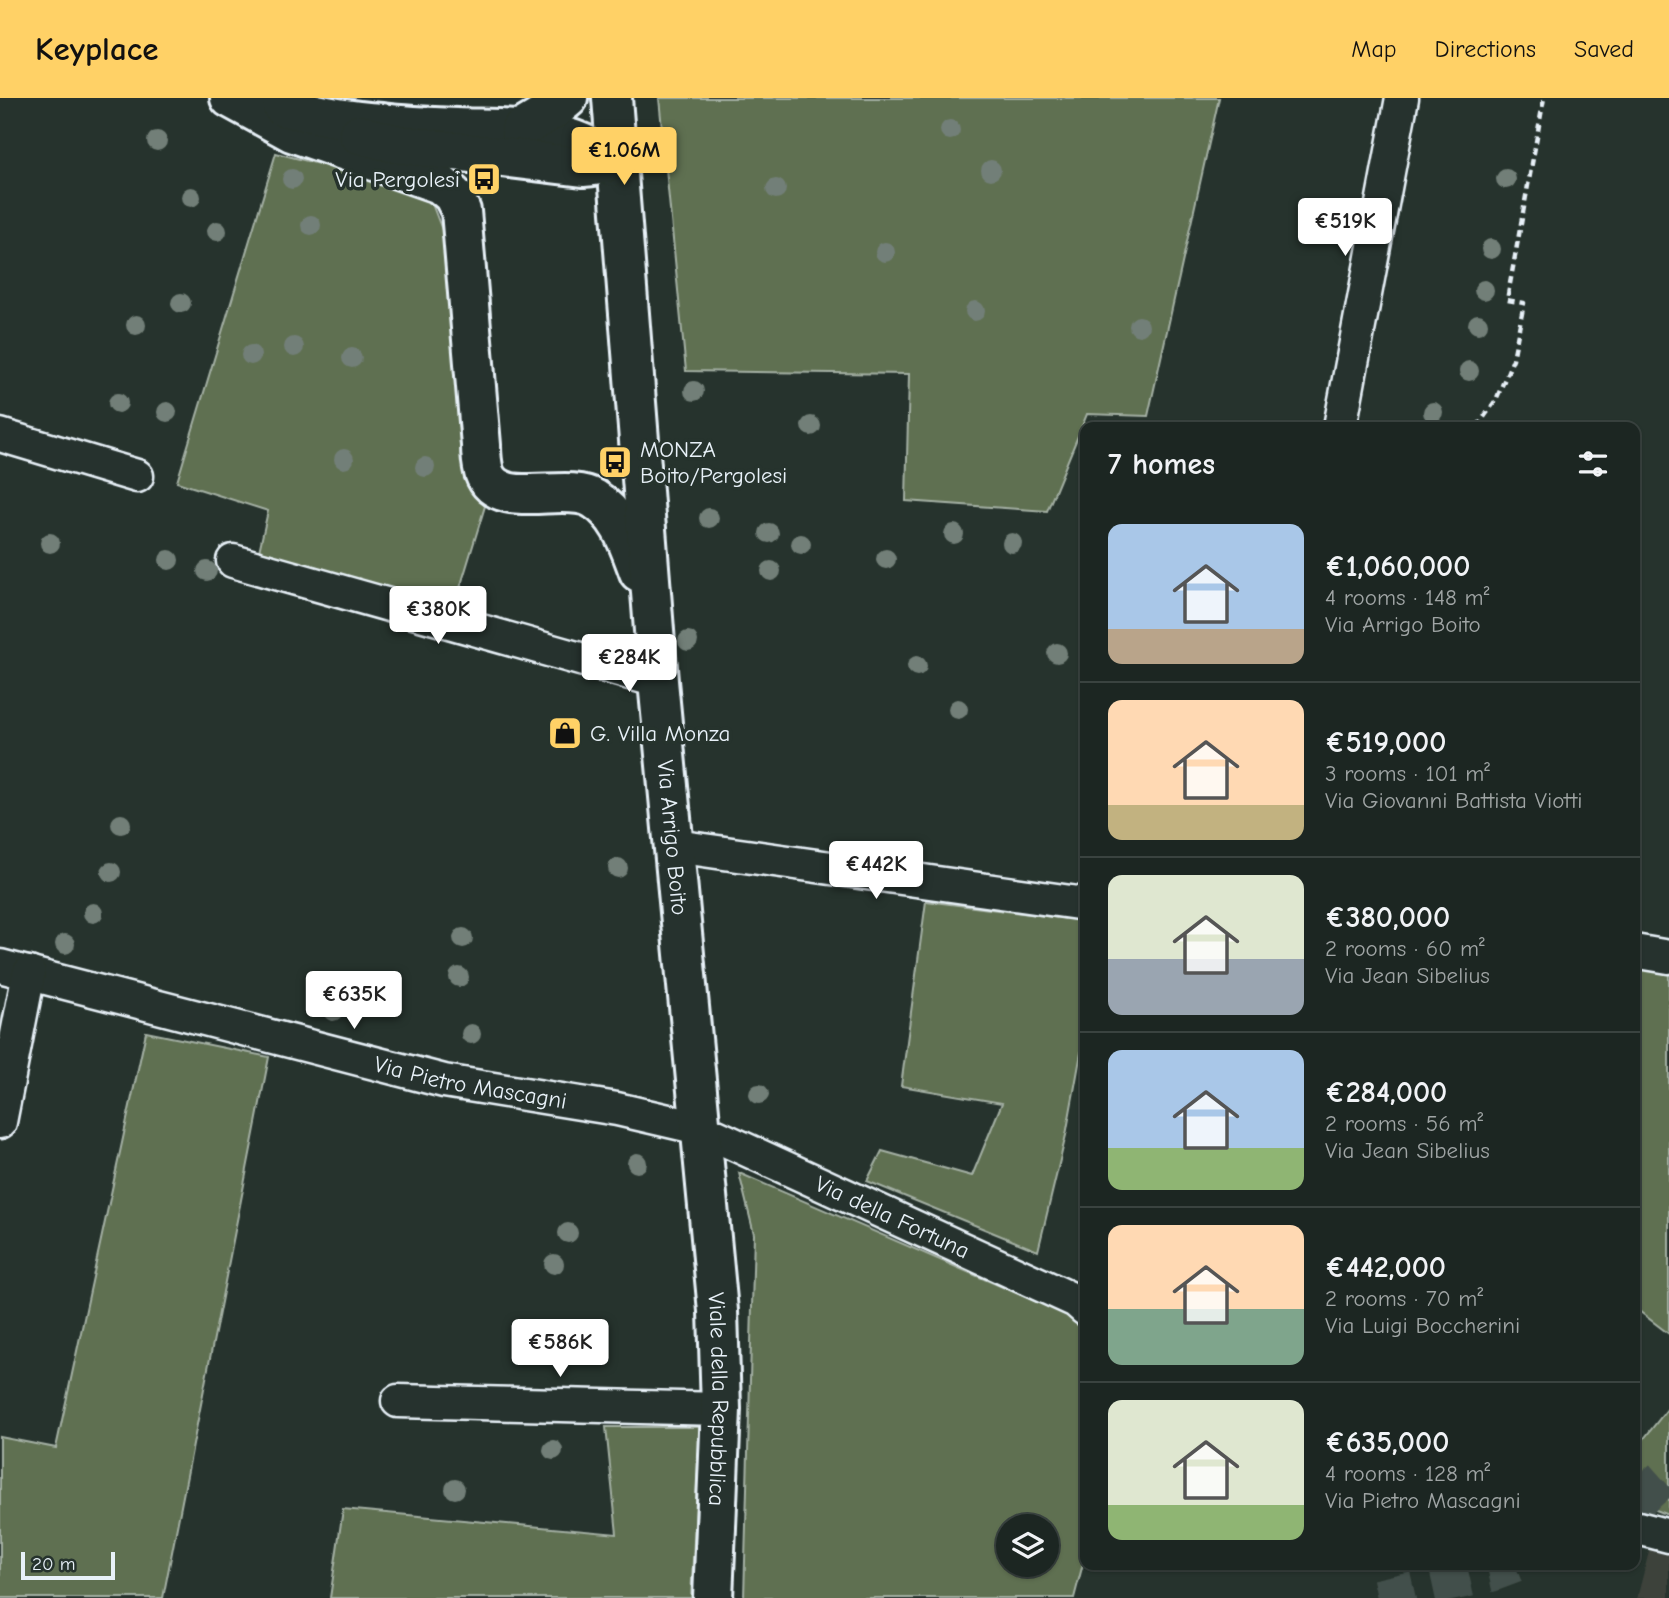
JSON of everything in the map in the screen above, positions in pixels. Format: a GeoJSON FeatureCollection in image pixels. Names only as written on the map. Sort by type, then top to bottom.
{"type":"FeatureCollection","features":[{"type":"Feature","properties":{"kind":"street"},"geometry":{"type":"LineString","coordinates":[[230,98],[292,132],[440,184],[453,195],[461,211],[485,475],[500,489],[510,493],[570,491],[583,494],[603,506],[622,529],[652,610]]}},
{"type":"Feature","properties":{"kind":"street"},"geometry":{"type":"LineString","coordinates":[[520,130],[568,98]]}},
{"type":"Feature","properties":{"kind":"street","name":"Via Arrigo Boito"},"geometry":{"type":"LineString","coordinates":[[612,98],[607,164],[675,846],[699,1128],[709,1201]]}},
{"type":"Feature","properties":{"kind":"street"},"geometry":{"type":"LineString","coordinates":[[1341,422],[1402,98]]}},
{"type":"Feature","properties":{"kind":"street"},"geometry":{"type":"LineString","coordinates":[[261,102],[336,119],[428,127],[520,130],[566,138],[591,148],[607,164]]}},
{"type":"Feature","properties":{"kind":"street"},"geometry":{"type":"LineString","coordinates":[[261,102],[334,127],[397,144],[607,164]]}},
{"type":"Feature","properties":{"kind":"street"},"geometry":{"type":"LineString","coordinates":[[0,435],[137,476]]}},
{"type":"Feature","properties":{"kind":"street"},"geometry":{"type":"LineString","coordinates":[[233,561],[658,681]]}},
{"type":"Feature","properties":{"kind":"street"},"geometry":{"type":"LineString","coordinates":[[675,846],[1080,903]]}},
{"type":"Feature","properties":{"kind":"street"},"geometry":{"type":"LineString","coordinates":[[1640,952],[1669,957]]}},
{"type":"Feature","properties":{"kind":"street"},"geometry":{"type":"LineString","coordinates":[[0,1122],[15,969]]}},
{"type":"Feature","properties":{"kind":"street","name":"Via Pietro Mascagni"},"geometry":{"type":"LineString","coordinates":[[15,969],[443,1081],[617,1110],[699,1128]]}},
{"type":"Feature","properties":{"kind":"street","name":"Via della Fortuna"},"geometry":{"type":"LineString","coordinates":[[699,1128],[1080,1305]]}},
{"type":"Feature","properties":{"kind":"street","name":"Viale della Repubblica"},"geometry":{"type":"LineString","coordinates":[[709,1201],[721,1409],[713,1598]]}},
{"type":"Feature","properties":{"kind":"street"},"geometry":{"type":"LineString","coordinates":[[398,1401],[721,1409]]}},
{"type":"Feature","properties":{"kind":"street"},"geometry":{"type":"LineString","coordinates":[[1640,1529],[1669,1536]]}},
{"type":"Feature","properties":{"kind":"path"},"geometry":{"type":"LineString","coordinates":[[1481,422],[1496,400],[1513,359],[1524,303],[1507,300],[1544,98]]}},
{"type":"Feature","properties":{"kind":"shaded area"},"geometry":{"type":"Polygon","coordinates":[[[1651,1544],[1669,1548],[1669,1598],[1637,1598],[1651,1544]]]}},
{"type":"Feature","properties":{"kind":"green space"},"geometry":{"type":"Polygon","coordinates":[[[659,98],[1219,98],[1148,416],[1087,414],[1084,422],[1080,422],[1080,431],[1047,511],[906,501],[909,374],[686,371],[659,98]]]}},
{"type":"Feature","properties":{"kind":"green space"},"geometry":{"type":"Polygon","coordinates":[[[276,153],[429,196],[452,256],[466,465],[485,506],[453,611],[258,556],[268,511],[177,482],[276,153]]]}},
{"type":"Feature","properties":{"kind":"green space"},"geometry":{"type":"Polygon","coordinates":[[[926,901],[1080,920],[1080,1058],[1066,1135],[1038,1251],[867,1181],[882,1151],[972,1176],[1002,1103],[901,1086],[926,901]]]}},
{"type":"Feature","properties":{"kind":"green space"},"geometry":{"type":"Polygon","coordinates":[[[1640,968],[1669,971],[1669,1334],[1640,1312],[1640,968]]]}},
{"type":"Feature","properties":{"kind":"green space"},"geometry":{"type":"Polygon","coordinates":[[[146,1032],[269,1057],[163,1598],[0,1598],[0,1437],[56,1448],[146,1032]]]}},
{"type":"Feature","properties":{"kind":"green space"},"geometry":{"type":"Polygon","coordinates":[[[739,1173],[1074,1318],[1080,1325],[1081,1570],[1074,1598],[744,1598],[754,1234],[739,1173]]]}},
{"type":"Feature","properties":{"kind":"green space"},"geometry":{"type":"Polygon","coordinates":[[[1669,1407],[1669,1515],[1640,1504],[1640,1444],[1669,1407]]]}},
{"type":"Feature","properties":{"kind":"green space"},"geometry":{"type":"Polygon","coordinates":[[[606,1427],[700,1427],[691,1598],[330,1598],[343,1509],[617,1534],[606,1427]]]}},
{"type":"Feature","properties":{"kind":"tunnel"},"geometry":{"type":"LineString","coordinates":[[1640,1499],[1669,1473]]}},
{"type":"Feature","properties":{"kind":"tunnel"},"geometry":{"type":"LineString","coordinates":[[1377,1598],[1499,1570]]}},
{"type":"Feature","properties":{"kind":"place","name":"Via Pergolesi"},"geometry":{"type":"Point","coordinates":[484,179]}},
{"type":"Feature","properties":{"kind":"place","name":"MONZA Boito/Pergolesi"},"geometry":{"type":"Point","coordinates":[615,462]}},
{"type":"Feature","properties":{"kind":"place","name":"G. Villa Monza"},"geometry":{"type":"Point","coordinates":[565,733]}}]}
